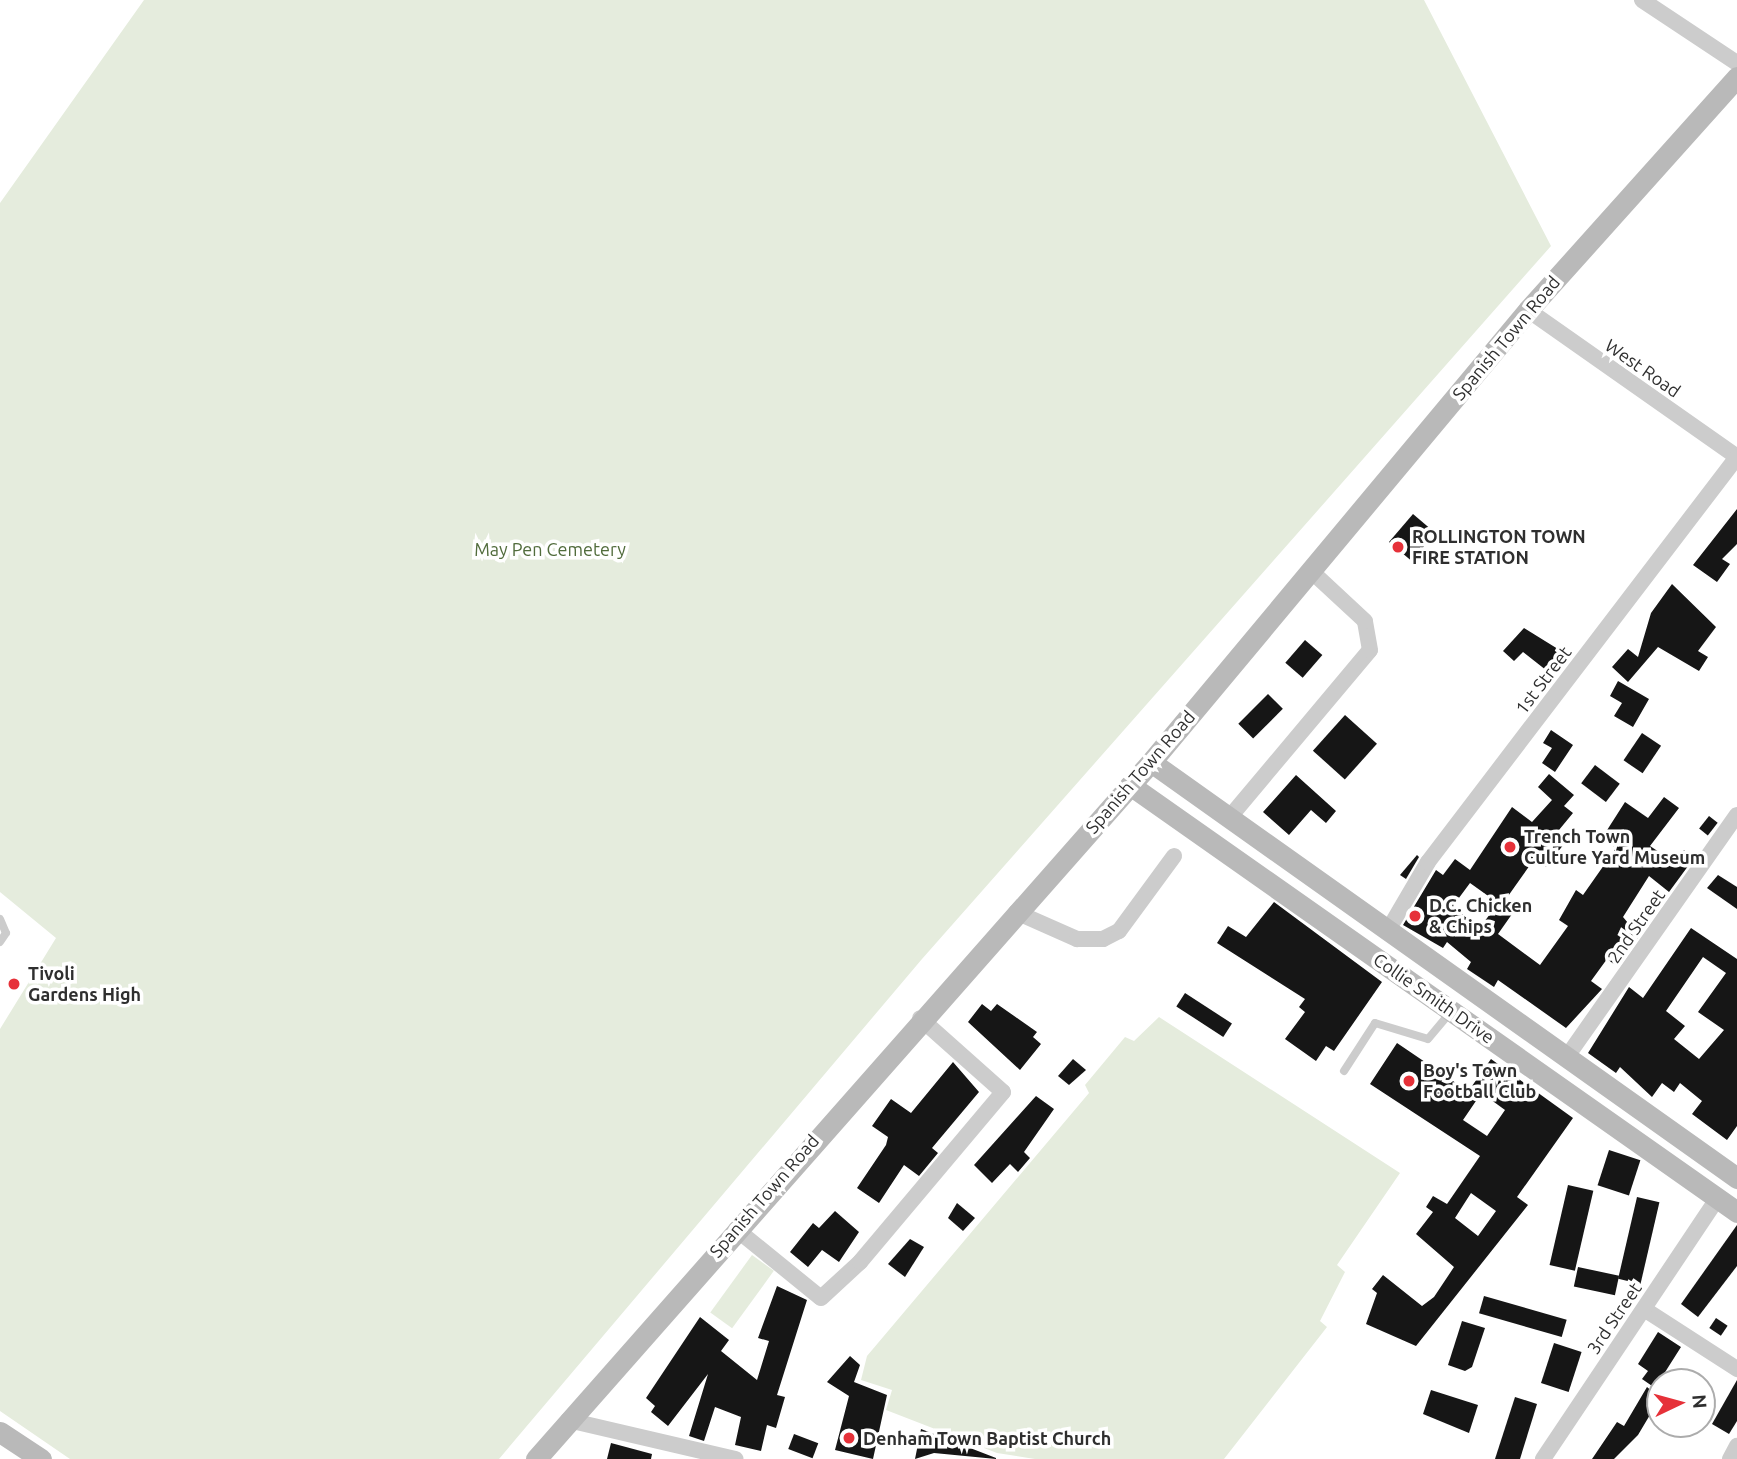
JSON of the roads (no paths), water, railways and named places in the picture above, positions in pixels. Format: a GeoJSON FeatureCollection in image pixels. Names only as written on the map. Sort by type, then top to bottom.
{"type":"FeatureCollection","features":[{"type":"Feature","properties":{"kind":"main road","name":"Spanish Town Road"},"geometry":{"type":"LineString","coordinates":[[536,1459],[920,1018],[1151,762],[1528,310],[1737,77]]}},
{"type":"Feature","properties":{"kind":"main road","name":"Collie Smith Drive"},"geometry":{"type":"LineString","coordinates":[[1151,762],[1566,1058],[1735,1171]]}},
{"type":"Feature","properties":{"kind":"main road","name":"Collie Smith Drive"},"geometry":{"type":"LineString","coordinates":[[1130,785],[1737,1212]]}},
{"type":"Feature","properties":{"kind":"main road"},"geometry":{"type":"LineString","coordinates":[[0,1432],[41,1459]]}},
{"type":"Feature","properties":{"kind":"street"},"geometry":{"type":"LineString","coordinates":[[1642,0],[1737,63]]}},
{"type":"Feature","properties":{"kind":"street","name":"West Road"},"geometry":{"type":"LineString","coordinates":[[1528,310],[1737,457]]}},
{"type":"Feature","properties":{"kind":"street","name":"1st Street"},"geometry":{"type":"LineString","coordinates":[[1387,932],[1428,862],[1737,457]]}},
{"type":"Feature","properties":{"kind":"street"},"geometry":{"type":"LineString","coordinates":[[1229,818],[1370,650],[1365,621],[1311,571]]}},
{"type":"Feature","properties":{"kind":"street","name":"2nd Street"},"geometry":{"type":"LineString","coordinates":[[1566,1058],[1737,815]]}},
{"type":"Feature","properties":{"kind":"street"},"geometry":{"type":"LineString","coordinates":[[1016,912],[1077,939],[1103,939],[1119,931],[1174,856]]}},
{"type":"Feature","properties":{"kind":"street"},"geometry":{"type":"LineString","coordinates":[[736,1229],[821,1298],[869,1251],[1003,1092],[920,1018]]}},
{"type":"Feature","properties":{"kind":"street","name":"3rd Street"},"geometry":{"type":"LineString","coordinates":[[1543,1459],[1718,1198]]}},
{"type":"Feature","properties":{"kind":"street"},"geometry":{"type":"LineString","coordinates":[[1644,1309],[1737,1369]]}},
{"type":"Feature","properties":{"kind":"street"},"geometry":{"type":"LineString","coordinates":[[568,1420],[736,1459]]}},
{"type":"Feature","properties":{"kind":"street"},"geometry":{"type":"LineString","coordinates":[[1730,1459],[1737,1446]]}},
{"type":"Feature","properties":{"kind":"lane"},"geometry":{"type":"LineString","coordinates":[[0,919],[6,933],[0,942]]}},
{"type":"Feature","properties":{"kind":"lane"},"geometry":{"type":"LineString","coordinates":[[1344,1071],[1375,1023],[1428,1039],[1452,1011]]}},
{"type":"Feature","properties":{"kind":"place","name":"ROLLINGTON TOWN FIRE STATION"},"geometry":{"type":"Point","coordinates":[1398,547]}},
{"type":"Feature","properties":{"kind":"place","name":"Trench Town Culture Yard Museum"},"geometry":{"type":"Point","coordinates":[1510,847]}},
{"type":"Feature","properties":{"kind":"place","name":"D.C. Chicken & Chips"},"geometry":{"type":"Point","coordinates":[1415,916]}},
{"type":"Feature","properties":{"kind":"place","name":"Tivoli Gardens High"},"geometry":{"type":"Point","coordinates":[14,984]}},
{"type":"Feature","properties":{"kind":"place","name":"Boy's Town Football Club"},"geometry":{"type":"Point","coordinates":[1409,1081]}},
{"type":"Feature","properties":{"kind":"place","name":"Denham Town Baptist Church"},"geometry":{"type":"Point","coordinates":[849,1438]}},
{"type":"Feature","properties":{"kind":"park label","name":"May Pen Cemetery"},"geometry":{"type":"Point","coordinates":[550,549]}}]}
